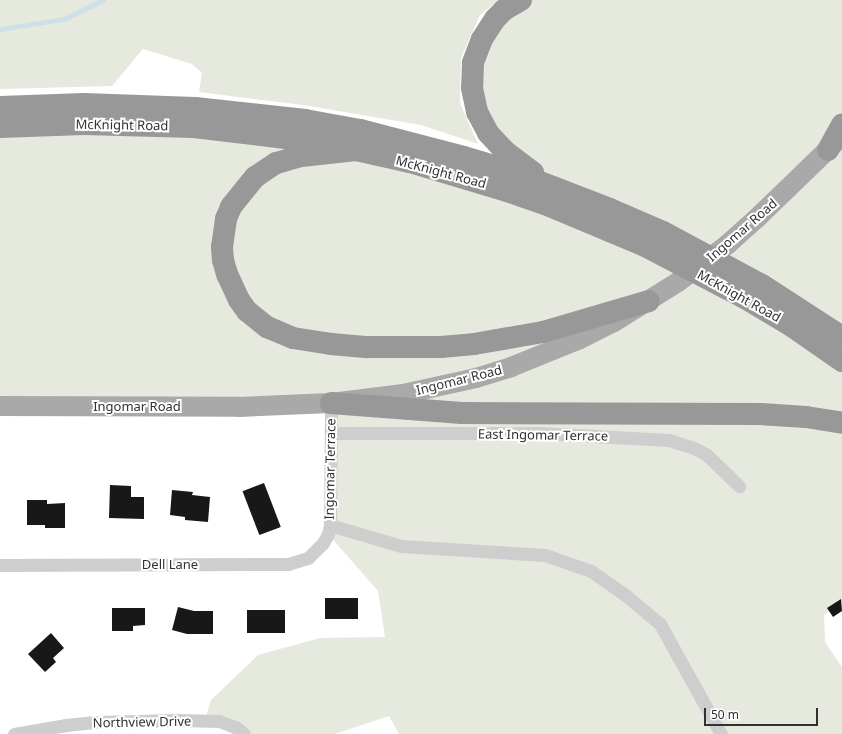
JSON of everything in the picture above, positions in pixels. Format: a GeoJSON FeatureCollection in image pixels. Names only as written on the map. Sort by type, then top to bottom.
{"type":"FeatureCollection","features":[{"type":"Feature","properties":{"kind":"highway"},"geometry":{"type":"LineString","coordinates":[[521,0],[504,10],[495,19],[482,39],[473,62],[472,75],[474,100],[482,123],[497,143],[519,162],[557,188]]}},
{"type":"Feature","properties":{"kind":"highway","name":"McKnight Road"},"geometry":{"type":"LineString","coordinates":[[0,107],[76,104],[139,105],[195,108],[305,120],[360,130],[422,145],[507,170],[557,188],[662,232],[754,292],[793,327],[842,361]]}},
{"type":"Feature","properties":{"kind":"highway","name":"McKnight Road"},"geometry":{"type":"LineString","coordinates":[[0,127],[47,124],[194,127],[301,140],[356,150],[417,164],[507,191],[550,206],[754,292],[842,337]]}},
{"type":"Feature","properties":{"kind":"highway"},"geometry":{"type":"LineString","coordinates":[[835,143],[842,125]]}},
{"type":"Feature","properties":{"kind":"highway"},"geometry":{"type":"LineString","coordinates":[[356,150],[301,156],[276,163],[255,177],[238,196],[231,207],[226,219],[222,247],[227,274],[239,300],[247,310],[267,327],[292,338],[330,344],[368,347],[441,347],[481,343],[543,332],[648,302]]}},
{"type":"Feature","properties":{"kind":"highway"},"geometry":{"type":"LineString","coordinates":[[331,403],[462,413],[760,414],[806,417],[842,424]]}},
{"type":"Feature","properties":{"kind":"main road","name":"Ingomar Road"},"geometry":{"type":"LineString","coordinates":[[0,406],[239,407],[331,403],[403,394],[476,378],[512,367],[580,339],[648,302],[678,282],[728,244],[835,143]]}},
{"type":"Feature","properties":{"kind":"street","name":"Ingomar Terrace"},"geometry":{"type":"LineString","coordinates":[[329,529],[331,403]]}},
{"type":"Feature","properties":{"kind":"street","name":"East Ingomar Terrace"},"geometry":{"type":"LineString","coordinates":[[331,433],[539,433],[669,440],[696,448],[707,455],[739,486]]}},
{"type":"Feature","properties":{"kind":"street","name":"Dell Lane"},"geometry":{"type":"LineString","coordinates":[[0,566],[288,564],[308,558],[316,552],[329,529]]}},
{"type":"Feature","properties":{"kind":"street"},"geometry":{"type":"LineString","coordinates":[[329,529],[401,546],[545,555],[591,571],[623,593],[660,624],[721,734]]}},
{"type":"Feature","properties":{"kind":"street","name":"Northview Drive"},"geometry":{"type":"LineString","coordinates":[[14,734],[88,723],[177,720],[219,721],[237,728],[244,734]]}},
{"type":"Feature","properties":{"kind":"shaded area"},"geometry":{"type":"Polygon","coordinates":[[[0,0],[499,0],[480,15],[461,58],[460,103],[478,144],[421,125],[303,105],[199,92],[202,73],[192,64],[143,49],[112,86],[0,89],[0,0]]]}},
{"type":"Feature","properties":{"kind":"shaded area"},"geometry":{"type":"Polygon","coordinates":[[[521,0],[842,0],[842,602],[824,615],[825,642],[842,667],[842,734],[399,734],[389,716],[335,734],[244,734],[205,720],[211,700],[258,655],[320,638],[385,637],[378,591],[328,534],[331,403],[0,406],[0,127],[139,124],[557,188],[497,143],[473,63],[521,0]]]}},
{"type":"Feature","properties":{"kind":"building"},"geometry":{"type":"Polygon","coordinates":[[[264,483],[281,527],[259,535],[243,491],[264,483]]]}},
{"type":"Feature","properties":{"kind":"building"},"geometry":{"type":"Polygon","coordinates":[[[110,485],[131,486],[131,497],[144,497],[144,519],[109,518],[110,485]]]}},
{"type":"Feature","properties":{"kind":"building"},"geometry":{"type":"Polygon","coordinates":[[[172,490],[193,492],[192,495],[210,497],[208,522],[185,520],[185,517],[170,515],[172,490]]]}},
{"type":"Feature","properties":{"kind":"building"},"geometry":{"type":"Polygon","coordinates":[[[27,500],[47,500],[47,504],[65,503],[65,528],[45,528],[45,525],[27,525],[27,500]]]}},
{"type":"Feature","properties":{"kind":"building"},"geometry":{"type":"Polygon","coordinates":[[[325,598],[358,598],[358,619],[325,619],[325,598]]]}},
{"type":"Feature","properties":{"kind":"building"},"geometry":{"type":"Polygon","coordinates":[[[841,599],[842,611],[833,617],[827,608],[841,599]]]}},
{"type":"Feature","properties":{"kind":"building"},"geometry":{"type":"Polygon","coordinates":[[[178,607],[194,611],[213,611],[213,634],[187,634],[172,630],[178,607]]]}},
{"type":"Feature","properties":{"kind":"building"},"geometry":{"type":"Polygon","coordinates":[[[112,608],[145,608],[145,625],[133,626],[133,631],[112,631],[112,608]]]}},
{"type":"Feature","properties":{"kind":"building"},"geometry":{"type":"Polygon","coordinates":[[[247,610],[285,610],[285,633],[247,633],[247,610]]]}},
{"type":"Feature","properties":{"kind":"building"},"geometry":{"type":"Polygon","coordinates":[[[51,633],[64,648],[53,658],[56,662],[45,672],[28,654],[51,633]]]}},
{"type":"Feature","properties":{"kind":"waterway"},"geometry":{"type":"LineString","coordinates":[[0,29],[64,19],[103,0]]}}]}
